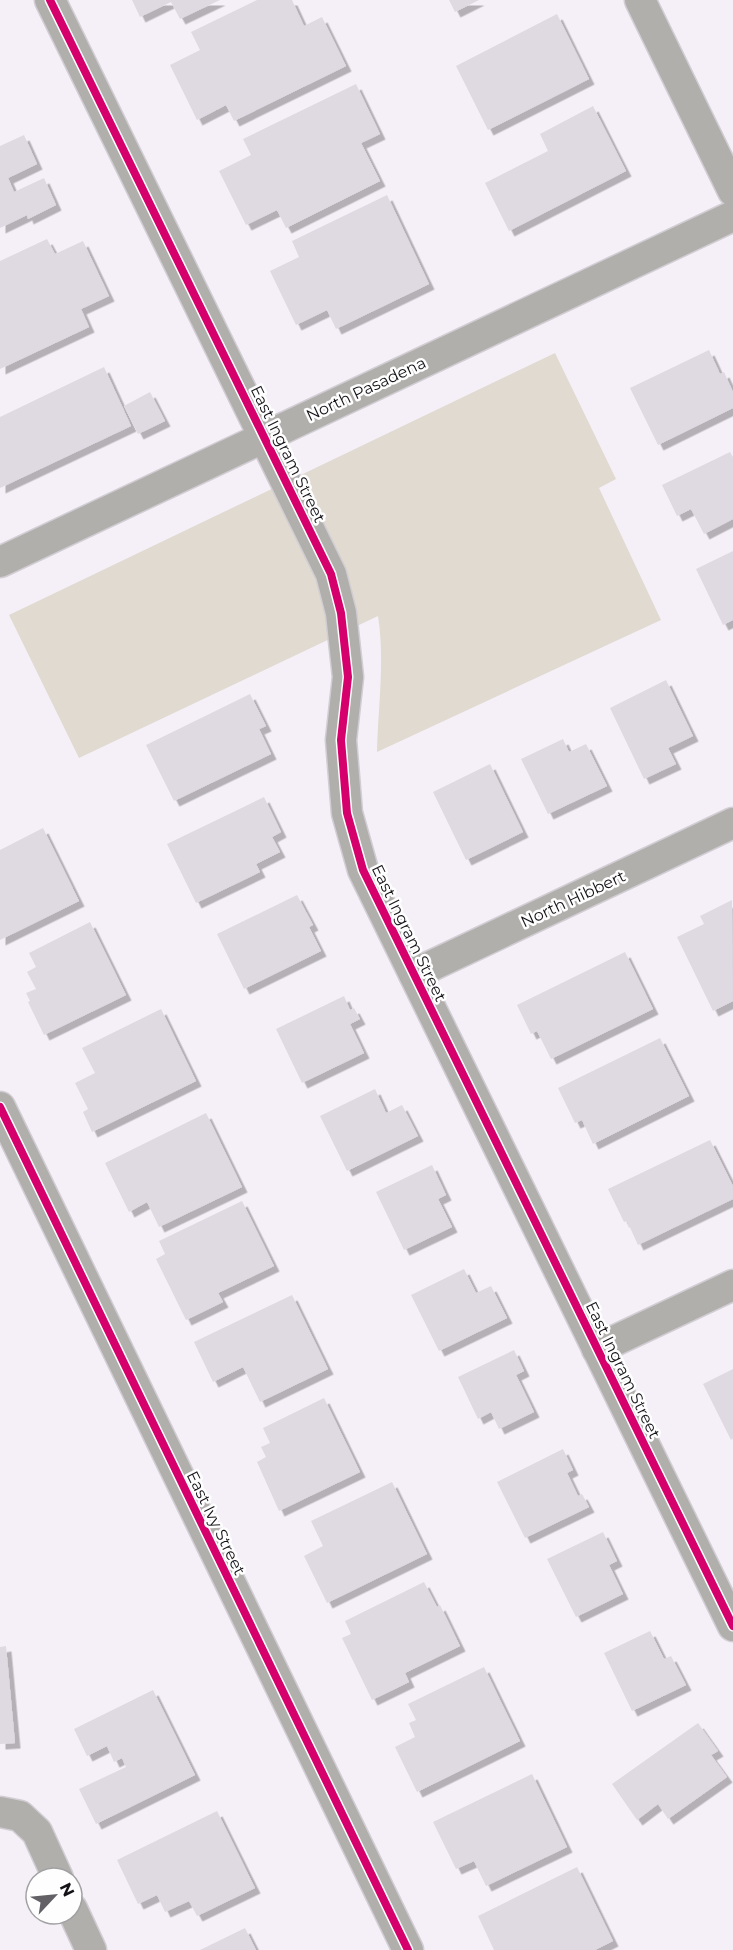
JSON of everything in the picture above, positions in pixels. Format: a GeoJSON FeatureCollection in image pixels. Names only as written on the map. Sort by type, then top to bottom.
{"type":"FeatureCollection","features":[{"type":"Feature","properties":{"kind":"street","name":"East Ingram Street"},"geometry":{"type":"LineString","coordinates":[[50,0],[331,574],[341,613],[348,677],[341,740],[347,813],[363,870],[733,1626]]}},
{"type":"Feature","properties":{"kind":"street"},"geometry":{"type":"LineString","coordinates":[[640,0],[733,191]]}},
{"type":"Feature","properties":{"kind":"street","name":"North Pasadena"},"geometry":{"type":"LineString","coordinates":[[0,562],[733,216]]}},
{"type":"Feature","properties":{"kind":"street","name":"North Hibbert"},"geometry":{"type":"LineString","coordinates":[[414,974],[733,823]]}},
{"type":"Feature","properties":{"kind":"street","name":"East Ivy Street"},"geometry":{"type":"LineString","coordinates":[[0,1107],[408,1950]]}},
{"type":"Feature","properties":{"kind":"street"},"geometry":{"type":"LineString","coordinates":[[597,1349],[733,1285]]}},
{"type":"Feature","properties":{"kind":"street"},"geometry":{"type":"LineString","coordinates":[[0,1812],[20,1816],[37,1832],[53,1866]]}},
{"type":"Feature","properties":{"kind":"street"},"geometry":{"type":"LineString","coordinates":[[80,1926],[91,1950]]}},
{"type":"Feature","properties":{"kind":"shaded area"},"geometry":{"type":"Polygon","coordinates":[[[555,353],[616,479],[599,488],[661,620],[377,752],[381,667],[378,616],[79,758],[9,615],[555,353]]]}},
{"type":"Feature","properties":{"kind":"building"},"geometry":{"type":"Polygon","coordinates":[[[132,0],[220,0],[180,19],[171,2],[140,17],[132,0]]]}},
{"type":"Feature","properties":{"kind":"building"},"geometry":{"type":"Polygon","coordinates":[[[257,0],[292,0],[304,26],[322,17],[346,66],[234,121],[226,105],[197,120],[170,65],[200,50],[191,32],[257,0]]]}},
{"type":"Feature","properties":{"kind":"building"},"geometry":{"type":"Polygon","coordinates":[[[449,0],[479,0],[455,12],[449,0]]]}},
{"type":"Feature","properties":{"kind":"building"},"geometry":{"type":"Polygon","coordinates":[[[557,14],[589,79],[488,130],[456,66],[557,14]]]}},
{"type":"Feature","properties":{"kind":"building"},"geometry":{"type":"Polygon","coordinates":[[[356,84],[380,134],[361,143],[380,181],[286,228],[277,210],[246,225],[219,171],[251,155],[243,139],[356,84]]]}},
{"type":"Feature","properties":{"kind":"building"},"geometry":{"type":"Polygon","coordinates":[[[593,106],[626,171],[509,231],[485,183],[548,151],[540,134],[593,106]]]}},
{"type":"Feature","properties":{"kind":"building"},"geometry":{"type":"Polygon","coordinates":[[[24,135],[37,164],[8,178],[14,192],[44,178],[56,205],[28,219],[27,215],[0,228],[0,146],[24,135]]]}},
{"type":"Feature","properties":{"kind":"building"},"geometry":{"type":"Polygon","coordinates":[[[387,195],[429,284],[336,329],[327,310],[296,325],[270,271],[299,257],[292,241],[387,195]]]}},
{"type":"Feature","properties":{"kind":"building"},"geometry":{"type":"Polygon","coordinates":[[[47,239],[55,254],[83,241],[109,296],[81,309],[89,327],[0,369],[0,261],[47,239]]]}},
{"type":"Feature","properties":{"kind":"building"},"geometry":{"type":"Polygon","coordinates":[[[709,350],[720,374],[724,372],[733,392],[733,408],[658,445],[630,388],[709,350]]]}},
{"type":"Feature","properties":{"kind":"building"},"geometry":{"type":"Polygon","coordinates":[[[104,367],[131,426],[0,488],[0,417],[104,367]]]}},
{"type":"Feature","properties":{"kind":"building"},"geometry":{"type":"Polygon","coordinates":[[[150,392],[165,421],[138,434],[124,406],[150,392]]]}},
{"type":"Feature","properties":{"kind":"building"},"geometry":{"type":"Polygon","coordinates":[[[730,452],[733,457],[733,519],[704,534],[691,509],[677,516],[662,485],[730,452]]]}},
{"type":"Feature","properties":{"kind":"building"},"geometry":{"type":"Polygon","coordinates":[[[733,551],[733,620],[723,625],[696,569],[733,551]]]}},
{"type":"Feature","properties":{"kind":"building"},"geometry":{"type":"Polygon","coordinates":[[[666,680],[693,736],[668,748],[676,764],[644,779],[610,708],[666,680]]]}},
{"type":"Feature","properties":{"kind":"building"},"geometry":{"type":"Polygon","coordinates":[[[250,694],[266,726],[259,729],[271,754],[174,801],[146,745],[250,694]]]}},
{"type":"Feature","properties":{"kind":"building"},"geometry":{"type":"Polygon","coordinates":[[[563,739],[569,752],[586,744],[607,786],[548,814],[521,759],[563,739]]]}},
{"type":"Feature","properties":{"kind":"building"},"geometry":{"type":"Polygon","coordinates":[[[490,764],[523,832],[466,860],[433,792],[490,764]]]}},
{"type":"Feature","properties":{"kind":"building"},"geometry":{"type":"Polygon","coordinates":[[[264,797],[281,832],[272,837],[280,852],[256,864],[260,872],[196,903],[167,844],[264,797]]]}},
{"type":"Feature","properties":{"kind":"building"},"geometry":{"type":"Polygon","coordinates":[[[43,828],[79,901],[0,940],[0,850],[43,828]]]}},
{"type":"Feature","properties":{"kind":"building"},"geometry":{"type":"Polygon","coordinates":[[[297,895],[313,925],[309,927],[321,951],[244,989],[217,934],[297,895]]]}},
{"type":"Feature","properties":{"kind":"building"},"geometry":{"type":"Polygon","coordinates":[[[732,900],[733,1001],[713,1011],[677,937],[704,924],[700,916],[732,900]]]}},
{"type":"Feature","properties":{"kind":"building"},"geometry":{"type":"Polygon","coordinates":[[[90,922],[126,995],[44,1035],[26,993],[36,989],[27,972],[36,967],[29,953],[90,922]]]}},
{"type":"Feature","properties":{"kind":"building"},"geometry":{"type":"Polygon","coordinates":[[[625,952],[653,1009],[551,1059],[537,1031],[531,1034],[517,1005],[625,952]]]}},
{"type":"Feature","properties":{"kind":"building"},"geometry":{"type":"Polygon","coordinates":[[[344,996],[350,1010],[354,1008],[360,1019],[350,1024],[364,1053],[302,1083],[276,1029],[344,996]]]}},
{"type":"Feature","properties":{"kind":"building"},"geometry":{"type":"Polygon","coordinates":[[[161,1009],[196,1081],[92,1132],[83,1112],[88,1109],[75,1083],[95,1073],[82,1048],[161,1009]]]}},
{"type":"Feature","properties":{"kind":"building"},"geometry":{"type":"Polygon","coordinates":[[[660,1038],[689,1096],[593,1144],[582,1120],[575,1123],[558,1088],[660,1038]]]}},
{"type":"Feature","properties":{"kind":"building"},"geometry":{"type":"Polygon","coordinates":[[[375,1089],[386,1113],[402,1105],[418,1136],[347,1171],[320,1116],[375,1089]]]}},
{"type":"Feature","properties":{"kind":"building"},"geometry":{"type":"Polygon","coordinates":[[[206,1113],[242,1187],[159,1227],[147,1202],[129,1212],[105,1163],[206,1113]]]}},
{"type":"Feature","properties":{"kind":"building"},"geometry":{"type":"Polygon","coordinates":[[[710,1140],[733,1186],[733,1199],[638,1245],[608,1189],[710,1140]]]}},
{"type":"Feature","properties":{"kind":"building"},"geometry":{"type":"Polygon","coordinates":[[[432,1165],[446,1195],[438,1199],[452,1227],[404,1250],[376,1192],[432,1165]]]}},
{"type":"Feature","properties":{"kind":"building"},"geometry":{"type":"Polygon","coordinates":[[[242,1201],[274,1266],[218,1293],[223,1302],[186,1320],[156,1259],[165,1254],[159,1241],[242,1201]]]}},
{"type":"Feature","properties":{"kind":"building"},"geometry":{"type":"Polygon","coordinates":[[[464,1269],[476,1293],[491,1286],[507,1318],[439,1351],[411,1295],[464,1269]]]}},
{"type":"Feature","properties":{"kind":"building"},"geometry":{"type":"Polygon","coordinates":[[[292,1295],[328,1369],[260,1402],[243,1367],[213,1382],[194,1342],[292,1295]]]}},
{"type":"Feature","properties":{"kind":"building"},"geometry":{"type":"Polygon","coordinates":[[[514,1350],[524,1371],[516,1375],[534,1412],[499,1429],[491,1412],[478,1419],[458,1377],[514,1350]]]}},
{"type":"Feature","properties":{"kind":"building"},"geometry":{"type":"Polygon","coordinates":[[[733,1369],[733,1438],[731,1440],[703,1384],[733,1369]]]}},
{"type":"Feature","properties":{"kind":"building"},"geometry":{"type":"Polygon","coordinates":[[[324,1398],[360,1472],[279,1511],[257,1462],[266,1457],[261,1447],[270,1443],[263,1428],[324,1398]]]}},
{"type":"Feature","properties":{"kind":"building"},"geometry":{"type":"Polygon","coordinates":[[[563,1449],[573,1470],[567,1473],[578,1496],[582,1494],[589,1507],[525,1538],[497,1482],[563,1449]]]}},
{"type":"Feature","properties":{"kind":"building"},"geometry":{"type":"Polygon","coordinates":[[[392,1482],[427,1554],[327,1603],[304,1556],[323,1546],[311,1521],[392,1482]]]}},
{"type":"Feature","properties":{"kind":"building"},"geometry":{"type":"Polygon","coordinates":[[[603,1532],[617,1561],[609,1565],[623,1594],[576,1617],[547,1559],[603,1532]]]}},
{"type":"Feature","properties":{"kind":"building"},"geometry":{"type":"Polygon","coordinates":[[[424,1582],[437,1607],[440,1605],[460,1646],[405,1673],[409,1682],[372,1700],[342,1638],[351,1634],[345,1621],[424,1582]]]}},
{"type":"Feature","properties":{"kind":"building"},"geometry":{"type":"Polygon","coordinates":[[[650,1631],[664,1659],[671,1656],[686,1685],[632,1711],[604,1653],[650,1631]]]}},
{"type":"Feature","properties":{"kind":"building"},"geometry":{"type":"Polygon","coordinates":[[[6,1646],[15,1743],[0,1744],[0,1647],[6,1646]]]}},
{"type":"Feature","properties":{"kind":"building"},"geometry":{"type":"Polygon","coordinates":[[[484,1667],[520,1741],[417,1792],[395,1747],[415,1737],[409,1723],[416,1720],[408,1704],[484,1667]]]}},
{"type":"Feature","properties":{"kind":"building"},"geometry":{"type":"Polygon","coordinates":[[[153,1690],[195,1775],[96,1824],[79,1789],[126,1767],[122,1758],[114,1762],[107,1746],[87,1756],[74,1729],[153,1690]]]}},
{"type":"Feature","properties":{"kind":"building"},"geometry":{"type":"Polygon","coordinates":[[[698,1723],[718,1751],[711,1755],[727,1777],[668,1819],[658,1804],[637,1820],[612,1784],[698,1723]]]}},
{"type":"Feature","properties":{"kind":"building"},"geometry":{"type":"Polygon","coordinates":[[[532,1774],[567,1847],[486,1886],[474,1861],[456,1869],[433,1822],[532,1774]]]}},
{"type":"Feature","properties":{"kind":"building"},"geometry":{"type":"Polygon","coordinates":[[[217,1811],[255,1888],[197,1916],[189,1901],[165,1912],[157,1895],[138,1904],[117,1860],[217,1811]]]}},
{"type":"Feature","properties":{"kind":"building"},"geometry":{"type":"Polygon","coordinates":[[[577,1867],[613,1941],[595,1950],[494,1950],[478,1916],[577,1867]]]}},
{"type":"Feature","properties":{"kind":"building"},"geometry":{"type":"Polygon","coordinates":[[[245,1928],[256,1950],[200,1950],[245,1928]]]}},
{"type":"Feature","properties":{"kind":"cycle path"},"geometry":{"type":"LineString","coordinates":[[50,0],[331,574],[341,613],[348,677],[341,740],[347,813],[363,870],[733,1626]]}},
{"type":"Feature","properties":{"kind":"cycle path"},"geometry":{"type":"LineString","coordinates":[[0,1107],[408,1950]]}}]}
